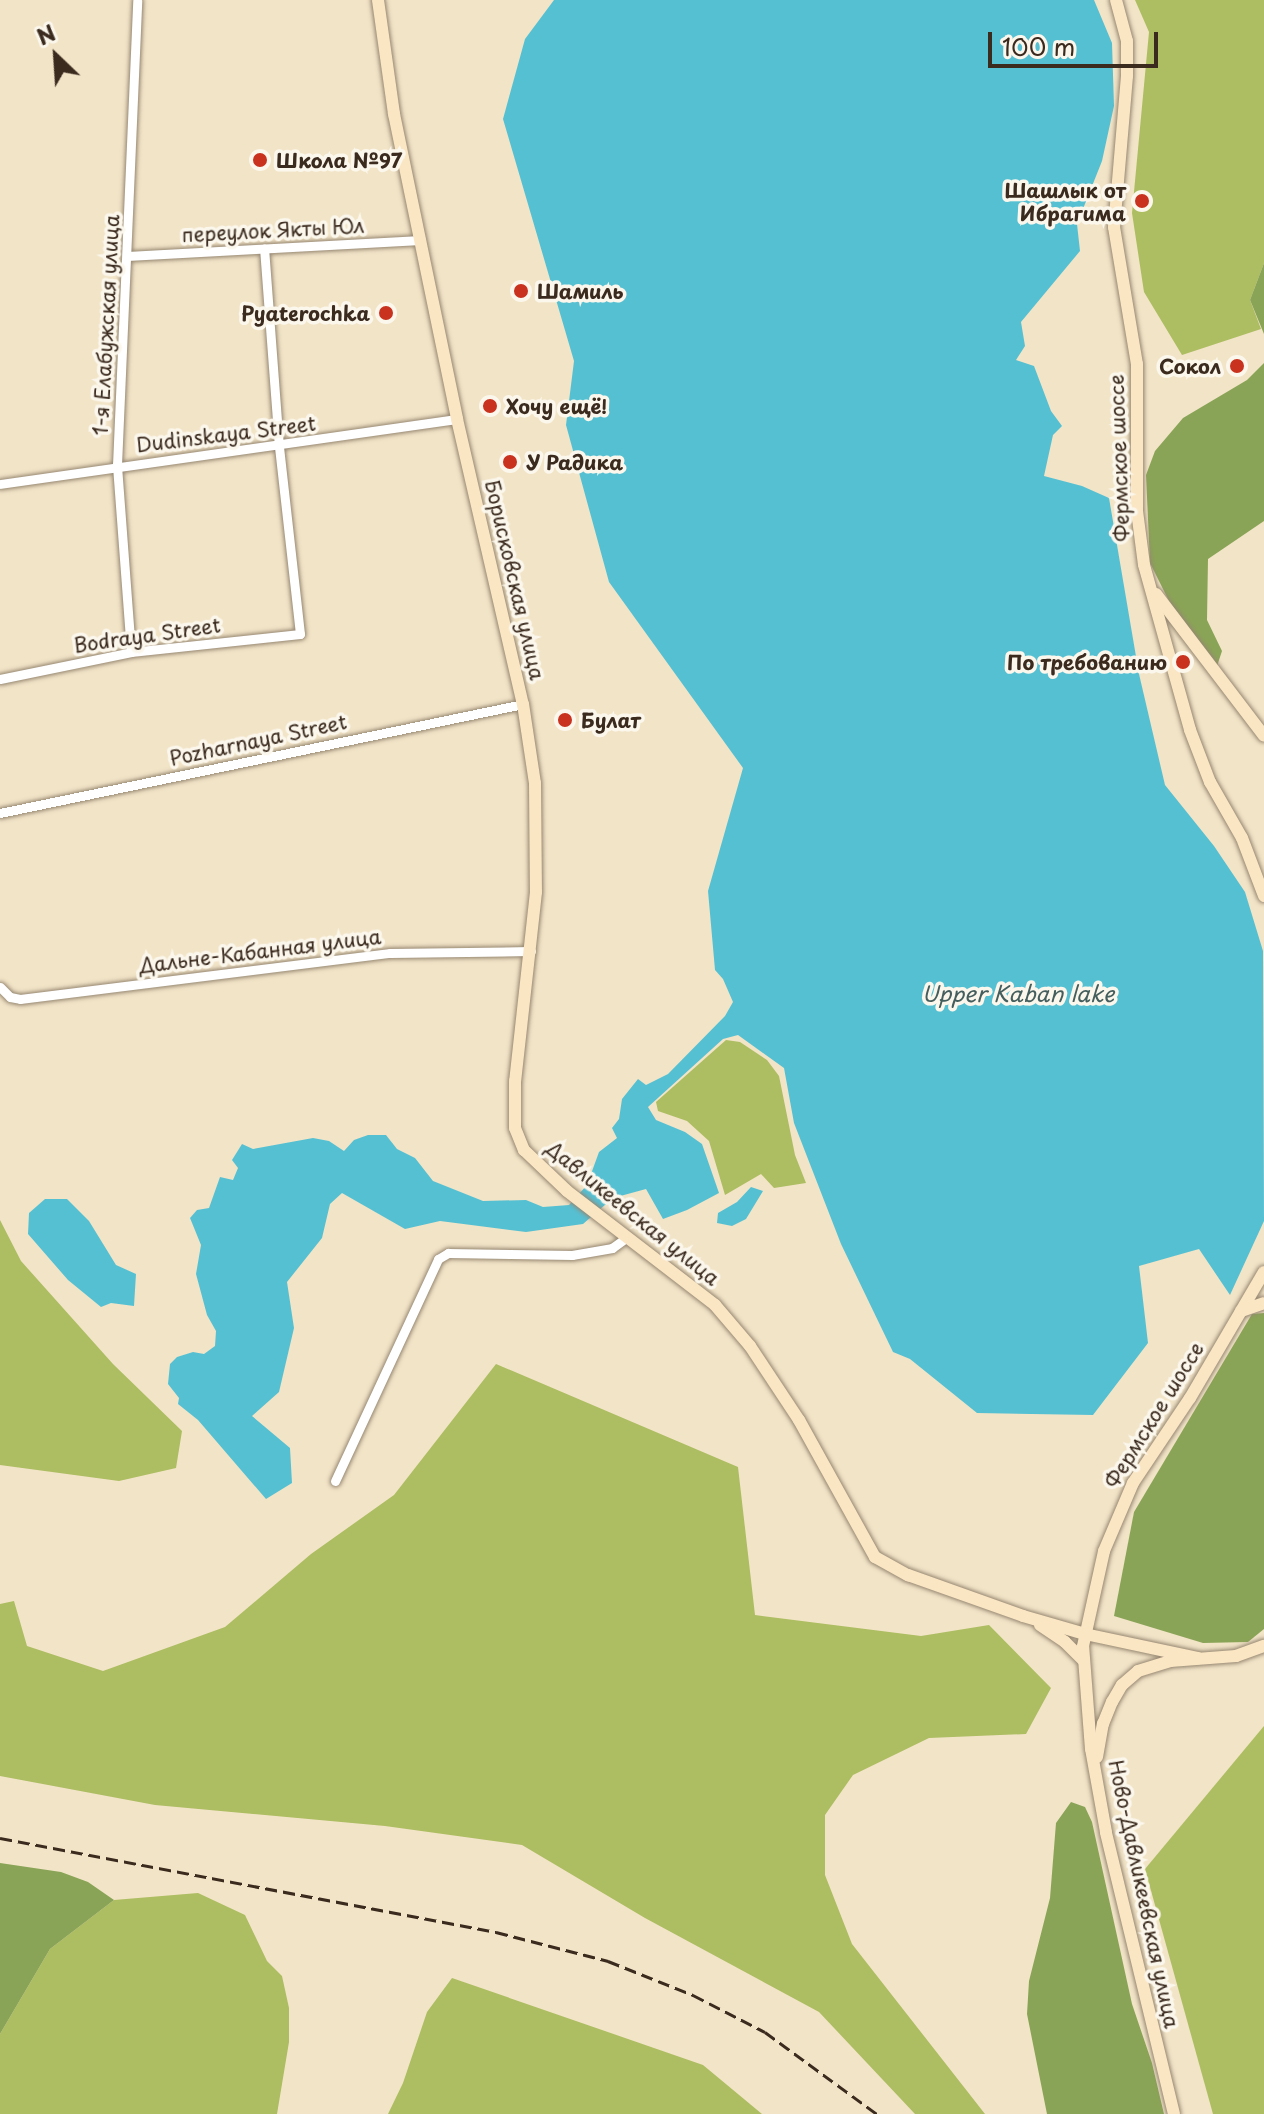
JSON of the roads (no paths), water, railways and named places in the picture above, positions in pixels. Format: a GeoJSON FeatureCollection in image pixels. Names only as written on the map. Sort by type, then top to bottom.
{"type":"FeatureCollection","features":[{"type":"Feature","properties":{"kind":"street","name":"1-я Елабужская улица"},"geometry":{"type":"LineString","coordinates":[[131,652],[117,465],[137,0]]}},
{"type":"Feature","properties":{"kind":"street","name":"Борисковская улица"},"geometry":{"type":"LineString","coordinates":[[378,0],[394,114],[457,419],[523,704],[535,783],[536,892],[515,1081],[515,1128]]}},
{"type":"Feature","properties":{"kind":"street","name":"Фермское шоссе"},"geometry":{"type":"LineString","coordinates":[[1116,0],[1127,41],[1127,76],[1115,175],[1114,227],[1137,364],[1137,511],[1144,565],[1190,730],[1210,782],[1242,838],[1264,896]]}},
{"type":"Feature","properties":{"kind":"street","name":"переулок Якты Юл"},"geometry":{"type":"LineString","coordinates":[[127,256],[421,240]]}},
{"type":"Feature","properties":{"kind":"street"},"geometry":{"type":"LineString","coordinates":[[264,249],[279,447]]}},
{"type":"Feature","properties":{"kind":"street","name":"Dudinskaya Street"},"geometry":{"type":"LineString","coordinates":[[0,484],[117,465],[279,447],[457,419]]}},
{"type":"Feature","properties":{"kind":"street","name":"Bodraya Street"},"geometry":{"type":"LineString","coordinates":[[0,679],[131,652],[300,634],[279,447]]}},
{"type":"Feature","properties":{"kind":"street"},"geometry":{"type":"LineString","coordinates":[[1144,565],[1160,603],[1203,652],[1264,736]]}},
{"type":"Feature","properties":{"kind":"street","name":"Pozharnaya Street"},"geometry":{"type":"LineString","coordinates":[[0,813],[523,704]]}},
{"type":"Feature","properties":{"kind":"street","name":"Дальне-Кабанная улица"},"geometry":{"type":"LineString","coordinates":[[0,987],[10,997],[20,999],[390,953],[531,951]]}},
{"type":"Feature","properties":{"kind":"street","name":"Давликеевская улица"},"geometry":{"type":"LineString","coordinates":[[515,1128],[524,1150],[536,1165],[715,1305],[750,1346],[799,1420],[875,1557],[908,1575],[1023,1616]]}},
{"type":"Feature","properties":{"kind":"street"},"geometry":{"type":"LineString","coordinates":[[335,1481],[438,1259],[448,1253],[572,1255],[612,1248],[627,1237]]}},
{"type":"Feature","properties":{"kind":"street","name":"Фермское шоссе"},"geometry":{"type":"LineString","coordinates":[[1084,1661],[1085,1634],[1104,1551],[1127,1495],[1264,1272]]}},
{"type":"Feature","properties":{"kind":"street"},"geometry":{"type":"LineString","coordinates":[[1241,1311],[1264,1303]]}},
{"type":"Feature","properties":{"kind":"street"},"geometry":{"type":"LineString","coordinates":[[1023,1616],[1085,1634],[1198,1658]]}},
{"type":"Feature","properties":{"kind":"street"},"geometry":{"type":"LineString","coordinates":[[1023,1616],[1065,1642],[1084,1661]]}},
{"type":"Feature","properties":{"kind":"street"},"geometry":{"type":"LineString","coordinates":[[1095,1768],[1103,1724],[1122,1685],[1138,1671],[1153,1665],[1198,1658],[1236,1656],[1264,1646]]}},
{"type":"Feature","properties":{"kind":"street","name":"Ново-Давликеевская улица"},"geometry":{"type":"LineString","coordinates":[[1084,1661],[1095,1768],[1106,1832],[1174,2114]]}},
{"type":"Feature","properties":{"kind":"water","name":"Upper Kaban lake"},"geometry":{"type":"Polygon","coordinates":[[[554,0],[1094,0],[1112,43],[1114,106],[1102,161],[1077,224],[1080,251],[1021,322],[1025,346],[1016,360],[1034,366],[1051,411],[1062,426],[1053,435],[1044,476],[1082,486],[1109,498],[1139,674],[1165,785],[1214,846],[1245,892],[1263,951],[1264,1221],[1230,1295],[1199,1249],[1139,1266],[1148,1343],[1093,1415],[977,1413],[910,1359],[893,1352],[841,1244],[794,1123],[784,1068],[738,1035],[723,1039],[648,1107],[656,1120],[685,1132],[702,1144],[719,1193],[687,1210],[663,1219],[646,1189],[613,1198],[583,1224],[526,1232],[440,1221],[405,1229],[342,1193],[330,1204],[322,1238],[287,1282],[294,1328],[279,1392],[252,1416],[290,1448],[292,1483],[266,1499],[198,1420],[178,1404],[179,1398],[168,1384],[170,1364],[177,1357],[193,1352],[204,1354],[215,1346],[216,1331],[207,1315],[196,1274],[201,1245],[190,1218],[197,1210],[209,1208],[220,1177],[233,1180],[238,1168],[232,1160],[242,1144],[253,1149],[313,1138],[329,1141],[344,1151],[354,1140],[368,1135],[386,1135],[397,1149],[415,1158],[433,1181],[483,1201],[526,1200],[543,1207],[569,1205],[587,1185],[599,1152],[617,1138],[612,1128],[619,1119],[622,1099],[638,1079],[646,1085],[668,1074],[725,1016],[733,1002],[723,979],[715,970],[708,891],[743,768],[609,582],[566,425],[574,361],[503,119],[525,39],[554,0]]]}},
{"type":"Feature","properties":{"kind":"water"},"geometry":{"type":"Polygon","coordinates":[[[751,1187],[763,1191],[746,1219],[732,1226],[717,1223],[718,1213],[737,1202],[751,1187]]]}},
{"type":"Feature","properties":{"kind":"water"},"geometry":{"type":"Polygon","coordinates":[[[45,1199],[67,1199],[89,1221],[116,1265],[136,1274],[134,1306],[111,1303],[101,1307],[68,1280],[28,1234],[29,1213],[45,1199]]]}},
{"type":"Feature","properties":{"kind":"railway"},"geometry":{"type":"LineString","coordinates":[[0,1838],[496,1932],[608,1961],[693,1995],[765,2032],[877,2114]]}},
{"type":"Feature","properties":{"kind":"place","name":"Школа №97"},"geometry":{"type":"Point","coordinates":[260,160]}},
{"type":"Feature","properties":{"kind":"place","name":"Шашлык от Ибрагима"},"geometry":{"type":"Point","coordinates":[1142,201]}},
{"type":"Feature","properties":{"kind":"place","name":"Шамиль"},"geometry":{"type":"Point","coordinates":[521,291]}},
{"type":"Feature","properties":{"kind":"place","name":"Pyaterochka"},"geometry":{"type":"Point","coordinates":[386,313]}},
{"type":"Feature","properties":{"kind":"place","name":"Сокол"},"geometry":{"type":"Point","coordinates":[1237,366]}},
{"type":"Feature","properties":{"kind":"place","name":"Хочу ещё!"},"geometry":{"type":"Point","coordinates":[490,406]}},
{"type":"Feature","properties":{"kind":"place","name":"У Радика"},"geometry":{"type":"Point","coordinates":[510,462]}},
{"type":"Feature","properties":{"kind":"place","name":"По требованию"},"geometry":{"type":"Point","coordinates":[1183,662]}},
{"type":"Feature","properties":{"kind":"place","name":"Булат"},"geometry":{"type":"Point","coordinates":[565,720]}}]}
